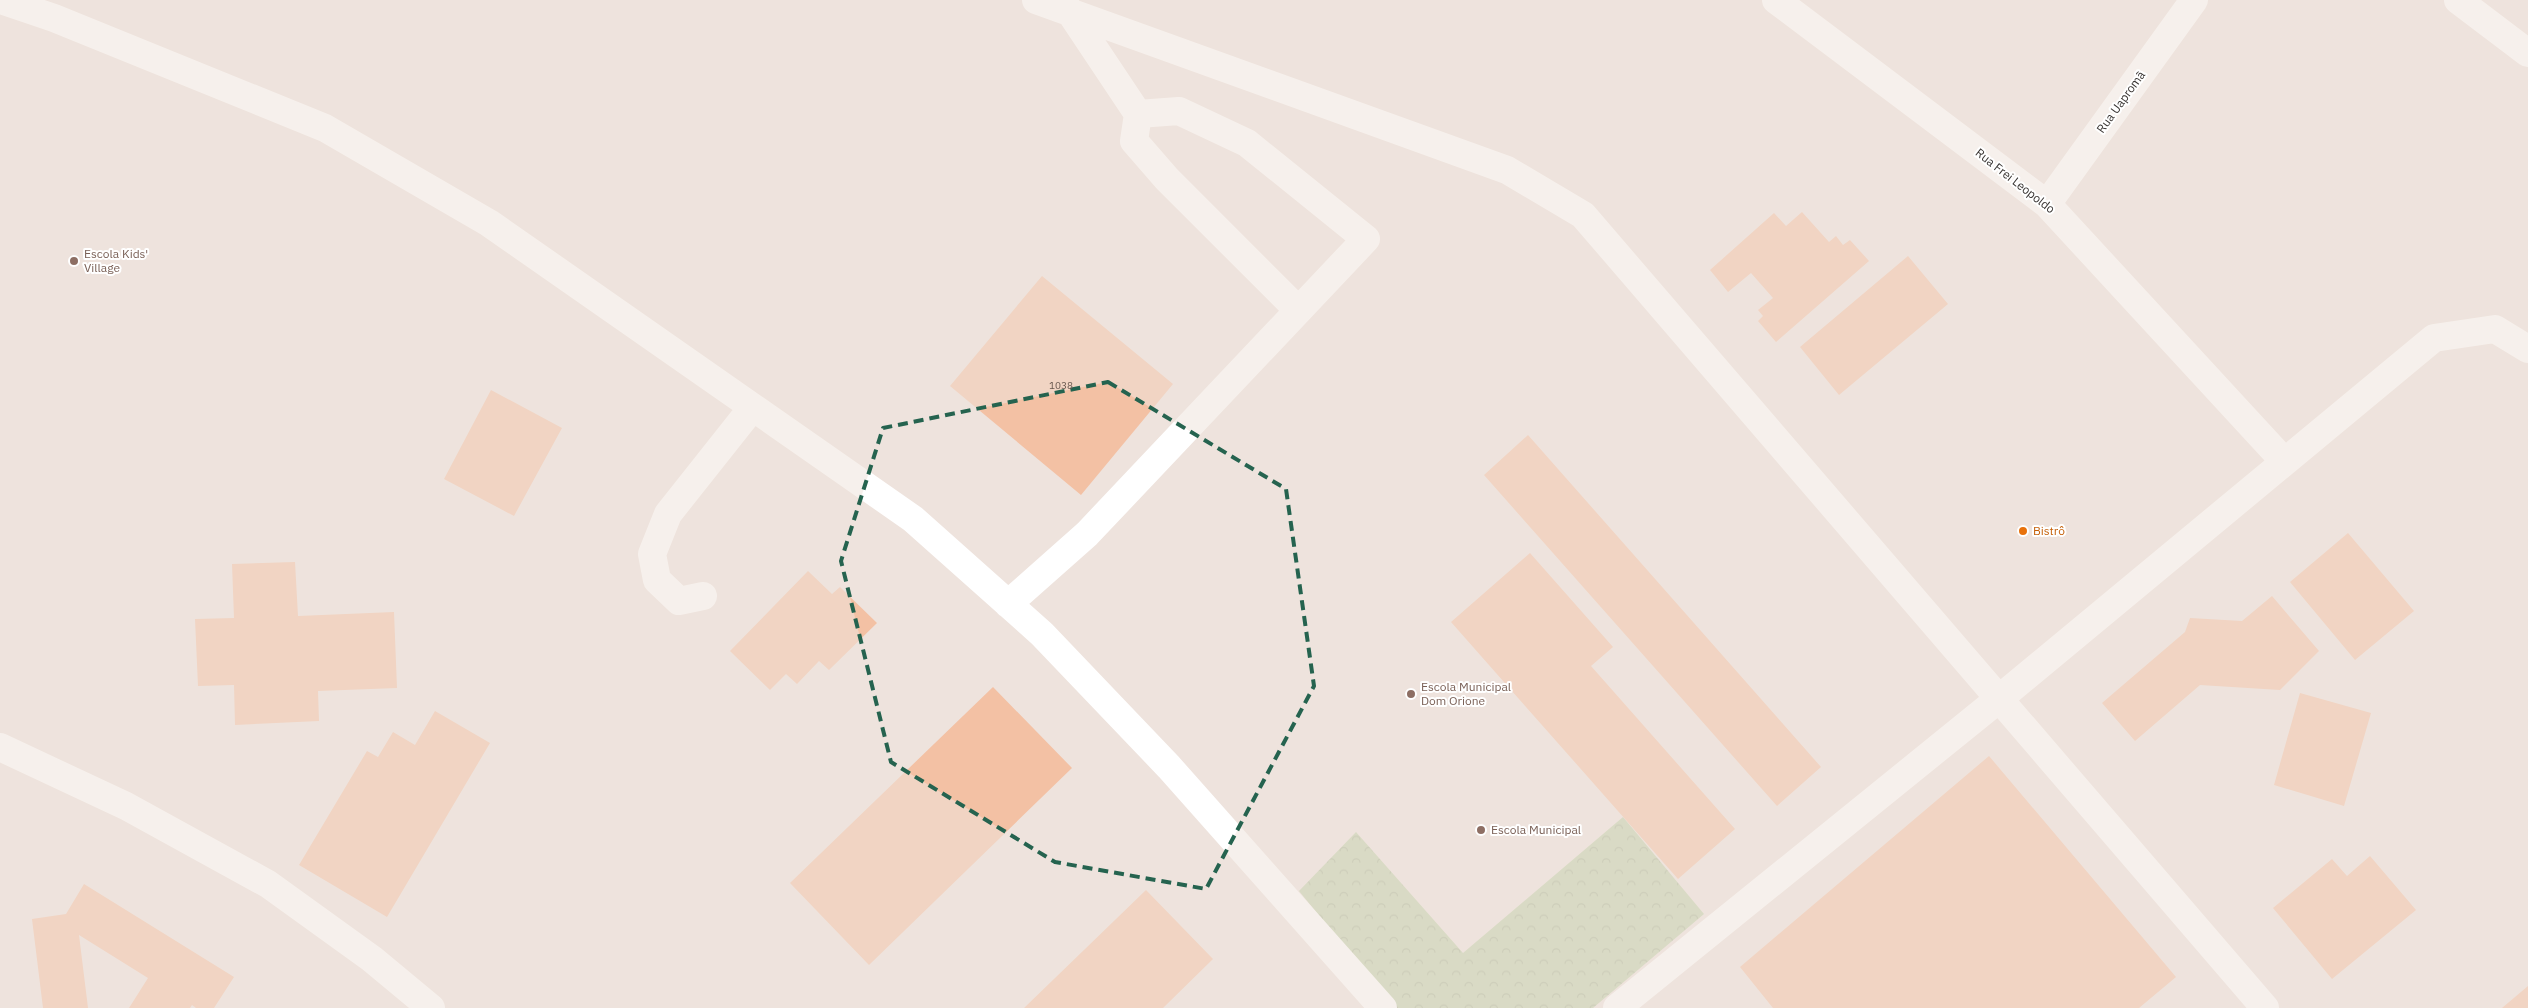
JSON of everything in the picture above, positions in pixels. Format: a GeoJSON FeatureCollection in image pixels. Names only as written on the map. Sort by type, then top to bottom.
{"type":"FeatureCollection","features":[{"type":"Feature","properties":{"kind":"street"},"geometry":{"type":"LineString","coordinates":[[1,0],[54,18],[326,128],[489,223],[913,519],[1042,634],[1169,767],[1383,1008]]}},
{"type":"Feature","properties":{"kind":"street"},"geometry":{"type":"LineString","coordinates":[[1036,0],[1070,5],[1507,170],[1582,215],[2000,698],[2264,1008]]}},
{"type":"Feature","properties":{"kind":"street","name":"Rua Frei Leopoldo"},"geometry":{"type":"LineString","coordinates":[[1776,0],[2047,204],[2284,461]]}},
{"type":"Feature","properties":{"kind":"street","name":"Rua Uapromã"},"geometry":{"type":"LineString","coordinates":[[2047,204],[2194,0]]}},
{"type":"Feature","properties":{"kind":"street"},"geometry":{"type":"LineString","coordinates":[[2458,0],[2528,53]]}},
{"type":"Feature","properties":{"kind":"street"},"geometry":{"type":"LineString","coordinates":[[1070,5],[1091,43],[1138,114],[1134,141],[1167,179],[1298,310]]}},
{"type":"Feature","properties":{"kind":"street"},"geometry":{"type":"LineString","coordinates":[[1008,604],[1087,534],[1366,239],[1247,143],[1179,111],[1138,114]]}},
{"type":"Feature","properties":{"kind":"street"},"geometry":{"type":"LineString","coordinates":[[1617,1008],[2000,698],[2434,338],[2495,329],[2528,349]]}},
{"type":"Feature","properties":{"kind":"street"},"geometry":{"type":"LineString","coordinates":[[703,596],[679,601],[657,580],[652,554],[668,514],[752,408]]}},
{"type":"Feature","properties":{"kind":"street"},"geometry":{"type":"LineString","coordinates":[[0,747],[126,806],[268,884],[372,959],[431,1008]]}},
{"type":"Feature","properties":{"kind":"highlighted area"},"geometry":{"type":"Polygon","coordinates":[[[1108,382],[1286,489],[1314,686],[1206,889],[1055,862],[891,762],[841,561],[883,428],[1108,382]]]}},
{"type":"Feature","properties":{"kind":"green space"},"geometry":{"type":"Polygon","coordinates":[[[1623,817],[1704,914],[1593,1008],[1394,1008],[1299,891],[1356,832],[1463,953],[1623,817]]]}},
{"type":"Feature","properties":{"kind":"building"},"geometry":{"type":"Polygon","coordinates":[[[1802,212],[1829,242],[1836,236],[1843,245],[1850,240],[1869,261],[1776,342],[1758,321],[1763,316],[1758,310],[1773,298],[1751,273],[1728,292],[1710,270],[1774,213],[1786,226],[1802,212]]]}},
{"type":"Feature","properties":{"kind":"building"},"geometry":{"type":"Polygon","coordinates":[[[1908,256],[1948,304],[1839,395],[1800,347],[1908,256]]]}},
{"type":"Feature","properties":{"kind":"building"},"geometry":{"type":"Polygon","coordinates":[[[1042,276],[1173,384],[1081,495],[950,386],[1042,276]]]}},
{"type":"Feature","properties":{"kind":"building"},"geometry":{"type":"Polygon","coordinates":[[[491,390],[562,428],[514,516],[444,479],[491,390]]]}},
{"type":"Feature","properties":{"kind":"building"},"geometry":{"type":"Polygon","coordinates":[[[1528,435],[1821,767],[1777,806],[1484,475],[1528,435]]]}},
{"type":"Feature","properties":{"kind":"building"},"geometry":{"type":"Polygon","coordinates":[[[2348,533],[2414,611],[2355,660],[2290,582],[2348,533]]]}},
{"type":"Feature","properties":{"kind":"building"},"geometry":{"type":"Polygon","coordinates":[[[1530,553],[1613,647],[1591,666],[1735,829],[1678,879],[1451,622],[1530,553]]]}},
{"type":"Feature","properties":{"kind":"building"},"geometry":{"type":"Polygon","coordinates":[[[295,562],[298,616],[394,612],[397,688],[318,691],[319,721],[235,725],[234,685],[198,686],[195,619],[234,618],[232,564],[295,562]]]}},
{"type":"Feature","properties":{"kind":"building"},"geometry":{"type":"Polygon","coordinates":[[[808,571],[832,594],[840,587],[877,623],[829,670],[819,661],[797,684],[786,674],[770,690],[730,651],[808,571]]]}},
{"type":"Feature","properties":{"kind":"building"},"geometry":{"type":"Polygon","coordinates":[[[2272,596],[2319,651],[2280,690],[2200,685],[2135,741],[2102,703],[2185,632],[2190,618],[2242,621],[2272,596]]]}},
{"type":"Feature","properties":{"kind":"building"},"geometry":{"type":"Polygon","coordinates":[[[993,687],[1072,768],[869,965],[790,883],[993,687]]]}},
{"type":"Feature","properties":{"kind":"building"},"geometry":{"type":"Polygon","coordinates":[[[2300,693],[2371,713],[2344,806],[2274,785],[2300,693]]]}},
{"type":"Feature","properties":{"kind":"building"},"geometry":{"type":"Polygon","coordinates":[[[435,711],[490,743],[387,917],[299,865],[367,751],[378,757],[393,732],[415,745],[435,711]]]}},
{"type":"Feature","properties":{"kind":"building"},"geometry":{"type":"Polygon","coordinates":[[[1989,756],[2176,977],[2139,1008],[1773,1008],[1740,967],[1989,756]]]}},
{"type":"Feature","properties":{"kind":"building"},"geometry":{"type":"Polygon","coordinates":[[[2370,856],[2416,910],[2332,979],[2273,908],[2332,859],[2347,876],[2370,856]]]}},
{"type":"Feature","properties":{"kind":"building"},"geometry":{"type":"Polygon","coordinates":[[[84,884],[234,977],[214,1008],[196,1008],[192,1005],[190,1008],[129,1008],[148,978],[79,935],[88,1008],[43,1008],[32,919],[66,914],[84,884]]]}},
{"type":"Feature","properties":{"kind":"building"},"geometry":{"type":"Polygon","coordinates":[[[1146,890],[1213,959],[1163,1008],[1024,1008],[1146,890]]]}},
{"type":"Feature","properties":{"kind":"building"},"geometry":{"type":"Polygon","coordinates":[[[2528,986],[2528,1008],[2502,1008],[2528,986]]]}},
{"type":"Feature","properties":{"kind":"place","name":"Escola Kids' Village"},"geometry":{"type":"Point","coordinates":[74,261]}},
{"type":"Feature","properties":{"kind":"place","name":"Bistrô"},"geometry":{"type":"Point","coordinates":[2023,531]}},
{"type":"Feature","properties":{"kind":"place","name":"Escola Municipal Dom Orione"},"geometry":{"type":"Point","coordinates":[1411,694]}},
{"type":"Feature","properties":{"kind":"place","name":"Escola Municipal"},"geometry":{"type":"Point","coordinates":[1481,830]}}]}
